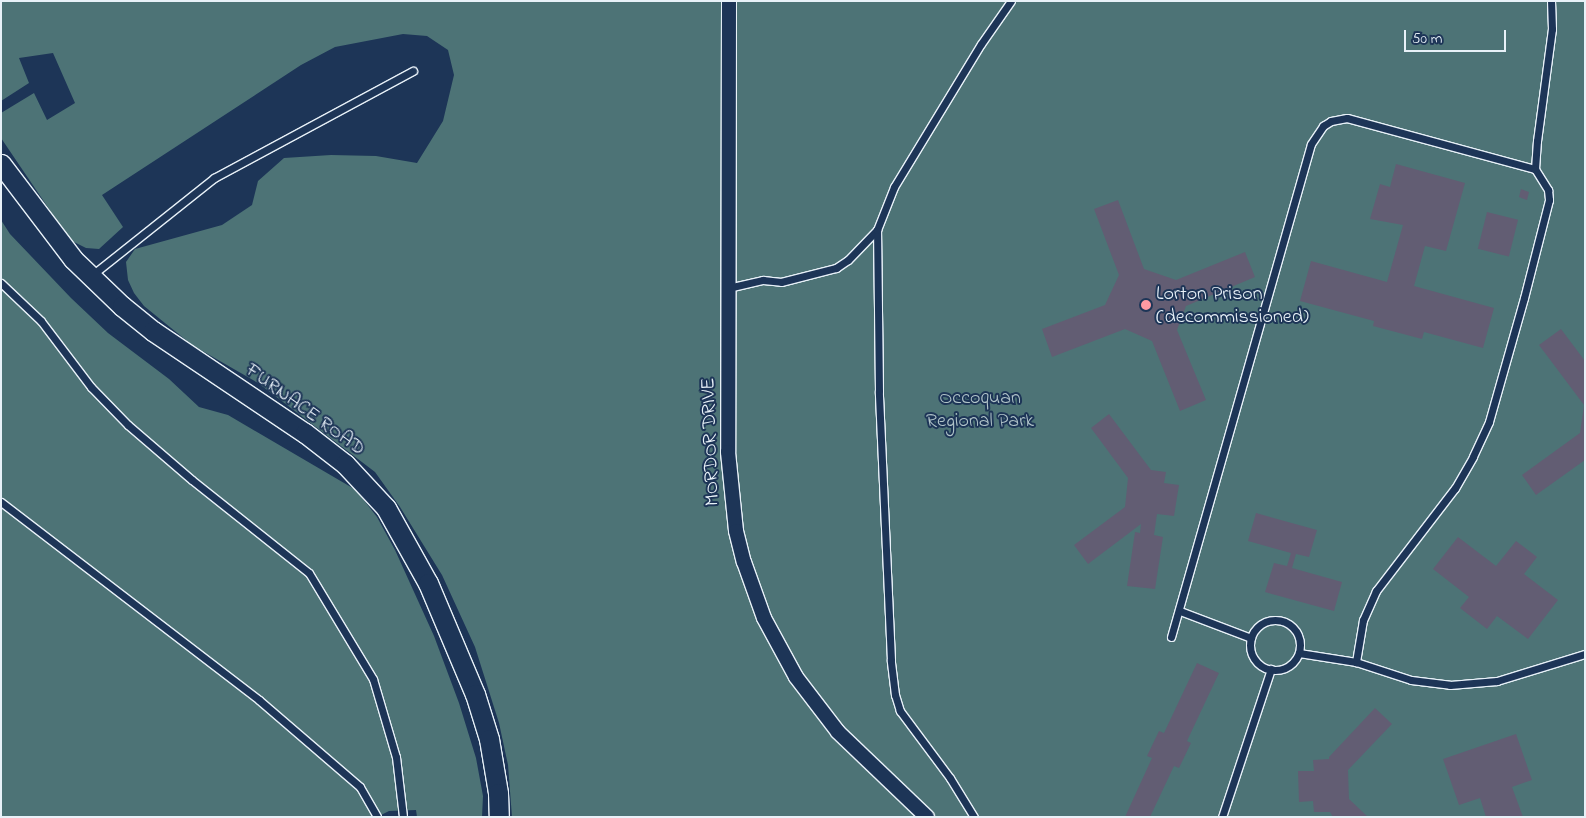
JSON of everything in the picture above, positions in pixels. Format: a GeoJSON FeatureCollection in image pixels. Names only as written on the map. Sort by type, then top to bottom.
{"type":"FeatureCollection","features":[{"type":"Feature","properties":{"kind":"main road","name":"FURNACE ROAD"},"geometry":{"type":"LineString","coordinates":[[1,164],[54,236],[90,277],[122,306],[153,331],[305,433],[345,464],[386,508],[428,583],[475,694],[489,740],[498,793],[498,816]]}},
{"type":"Feature","properties":{"kind":"street","name":"MORDOR DRIVE"},"geometry":{"type":"LineString","coordinates":[[729,1],[728,452],[731,502],[744,562],[753,590],[778,647],[817,707],[863,757],[927,817]]}},
{"type":"Feature","properties":{"kind":"lane"},"geometry":{"type":"LineString","coordinates":[[974,817],[950,778],[900,711],[895,695],[891,660],[879,391],[877,230],[894,187],[981,44],[1011,1]]}},
{"type":"Feature","properties":{"kind":"lane"},"geometry":{"type":"LineString","coordinates":[[1356,662],[1363,620],[1372,598],[1455,488],[1473,458],[1489,422],[1548,211],[1548,190],[1535,169],[1552,29],[1551,1]]}},
{"type":"Feature","properties":{"kind":"lane"},"geometry":{"type":"LineString","coordinates":[[90,277],[214,178],[413,71]]}},
{"type":"Feature","properties":{"kind":"lane"},"geometry":{"type":"LineString","coordinates":[[1171,637],[1180,611],[1191,561],[1315,135],[1331,122],[1347,118],[1535,169]]}},
{"type":"Feature","properties":{"kind":"lane"},"geometry":{"type":"LineString","coordinates":[[728,288],[763,280],[781,282],[836,268],[848,260],[877,230]]}},
{"type":"Feature","properties":{"kind":"lane"},"geometry":{"type":"LineString","coordinates":[[1,283],[41,321],[91,387],[128,425],[192,480],[309,573],[373,679],[396,757],[403,817]]}},
{"type":"Feature","properties":{"kind":"lane"},"geometry":{"type":"LineString","coordinates":[[1,502],[266,706],[360,787],[377,817]]}},
{"type":"Feature","properties":{"kind":"lane"},"geometry":{"type":"LineString","coordinates":[[1180,611],[1251,638]]}},
{"type":"Feature","properties":{"kind":"lane"},"geometry":{"type":"LineString","coordinates":[[1267,621],[1283,621],[1296,630],[1300,645],[1299,653],[1296,659],[1285,668],[1271,669],[1256,661],[1250,646],[1251,638],[1260,625],[1267,621]]}},
{"type":"Feature","properties":{"kind":"lane"},"geometry":{"type":"LineString","coordinates":[[1299,653],[1356,662],[1411,680],[1450,686],[1498,681],[1585,654]]}},
{"type":"Feature","properties":{"kind":"lane"},"geometry":{"type":"LineString","coordinates":[[1222,817],[1271,669]]}},
{"type":"Feature","properties":{"kind":"green space","name":"Occoquan Regional Park"},"geometry":{"type":"Polygon","coordinates":[[[1,1],[1585,1],[1585,817],[512,817],[508,765],[499,723],[475,647],[442,575],[400,507],[375,472],[258,383],[192,345],[144,306],[134,293],[128,280],[126,262],[135,249],[222,225],[252,205],[258,181],[284,158],[331,155],[376,156],[417,163],[443,121],[454,75],[448,50],[427,36],[403,34],[335,47],[301,65],[102,195],[123,227],[99,249],[86,248],[70,240],[1,138],[1,113],[34,93],[47,120],[75,103],[53,53],[19,58],[29,83],[1,101],[1,1]]]}},
{"type":"Feature","properties":{"kind":"green space"},"geometry":{"type":"Polygon","coordinates":[[[1,220],[10,234],[71,298],[108,333],[169,379],[199,407],[228,415],[356,490],[377,517],[395,550],[434,636],[459,703],[476,758],[483,796],[482,817],[417,817],[416,810],[389,811],[377,817],[1,817],[1,220]]]}},
{"type":"Feature","properties":{"kind":"building"},"geometry":{"type":"Polygon","coordinates":[[[1396,164],[1465,183],[1446,251],[1425,246],[1414,286],[1494,308],[1483,348],[1424,332],[1422,339],[1373,326],[1374,321],[1300,301],[1311,261],[1387,282],[1403,225],[1370,219],[1380,184],[1390,187],[1396,164]]]}},
{"type":"Feature","properties":{"kind":"building"},"geometry":{"type":"Polygon","coordinates":[[[1521,189],[1529,192],[1527,200],[1519,197],[1521,189]]]}},
{"type":"Feature","properties":{"kind":"building","name":"Lorton Prison (decommissioned)"},"geometry":{"type":"Polygon","coordinates":[[[1118,200],[1144,269],[1176,280],[1245,252],[1255,277],[1186,306],[1177,330],[1206,400],[1180,411],[1152,341],[1125,329],[1052,357],[1042,329],[1105,305],[1119,275],[1094,209],[1118,200]]]}},
{"type":"Feature","properties":{"kind":"building"},"geometry":{"type":"Polygon","coordinates":[[[1487,212],[1518,220],[1509,257],[1478,249],[1487,212]]]}},
{"type":"Feature","properties":{"kind":"building"},"geometry":{"type":"Polygon","coordinates":[[[1561,329],[1585,361],[1585,460],[1536,495],[1522,475],[1580,433],[1584,405],[1539,345],[1561,329]]]}},
{"type":"Feature","properties":{"kind":"building"},"geometry":{"type":"Polygon","coordinates":[[[1109,414],[1151,470],[1166,472],[1164,483],[1179,485],[1174,516],[1157,514],[1154,535],[1163,537],[1155,589],[1127,586],[1135,532],[1140,533],[1141,524],[1088,564],[1074,545],[1125,507],[1128,478],[1091,428],[1109,414]]]}},
{"type":"Feature","properties":{"kind":"building"},"geometry":{"type":"Polygon","coordinates":[[[1256,513],[1317,530],[1309,557],[1296,554],[1292,568],[1342,582],[1334,611],[1265,592],[1274,563],[1287,566],[1291,553],[1248,541],[1256,513]]]}},
{"type":"Feature","properties":{"kind":"building"},"geometry":{"type":"Polygon","coordinates":[[[1458,537],[1496,566],[1516,541],[1537,557],[1524,574],[1558,600],[1528,639],[1497,616],[1487,629],[1460,608],[1469,597],[1433,569],[1458,537]]]}},
{"type":"Feature","properties":{"kind":"building"},"geometry":{"type":"Polygon","coordinates":[[[1197,663],[1219,673],[1187,741],[1191,743],[1179,768],[1174,766],[1150,817],[1125,817],[1152,758],[1147,756],[1159,731],[1164,733],[1197,663]]]}},
{"type":"Feature","properties":{"kind":"building"},"geometry":{"type":"Polygon","coordinates":[[[1375,708],[1392,724],[1348,770],[1349,799],[1368,817],[1333,817],[1330,812],[1314,812],[1313,801],[1299,802],[1298,771],[1314,771],[1313,760],[1329,759],[1375,708]]]}},
{"type":"Feature","properties":{"kind":"building"},"geometry":{"type":"Polygon","coordinates":[[[1516,734],[1532,780],[1512,787],[1523,817],[1486,817],[1480,798],[1459,805],[1443,759],[1516,734]]]}},
{"type":"Feature","properties":{"kind":"place","name":"Lorton Prison (decommissioned)"},"geometry":{"type":"Point","coordinates":[1146,305]}}]}
